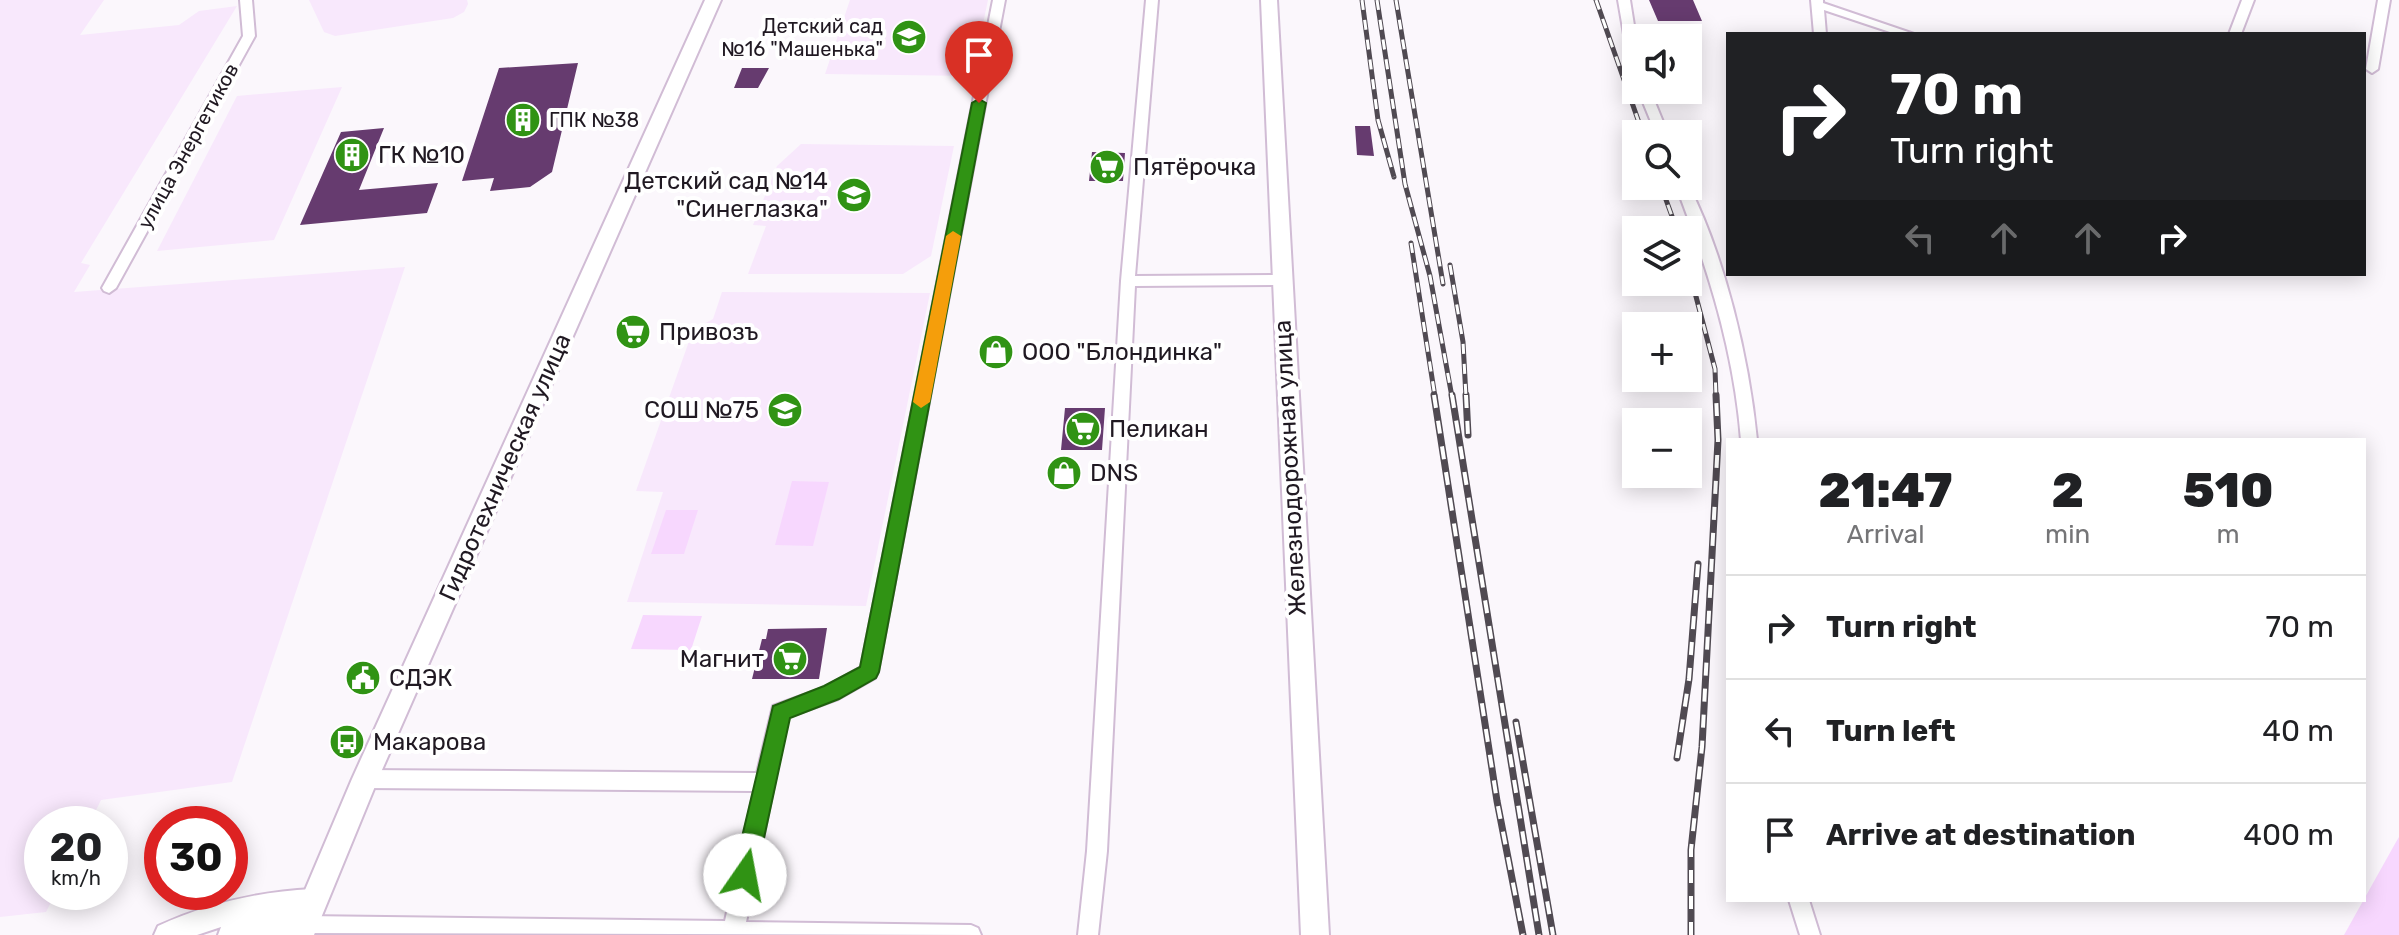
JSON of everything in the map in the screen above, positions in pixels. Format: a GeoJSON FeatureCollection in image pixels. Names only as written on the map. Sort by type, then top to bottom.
{"type":"FeatureCollection","features":[{"type":"Feature","properties":{"kind":"main road","name":"Гидротехническая улица"},"geometry":{"type":"LineString","coordinates":[[302,931],[365,779],[713,0]]}},
{"type":"Feature","properties":{"kind":"main road","name":"Железнодорожная улица"},"geometry":{"type":"LineString","coordinates":[[1269,0],[1315,935]]}},
{"type":"Feature","properties":{"kind":"street","name":"улица Энергетиков"},"geometry":{"type":"LineString","coordinates":[[109,288],[249,36],[246,0]]}},
{"type":"Feature","properties":{"kind":"street"},"geometry":{"type":"LineString","coordinates":[[733,933],[780,712],[832,693],[869,672],[999,0]]}},
{"type":"Feature","properties":{"kind":"street"},"geometry":{"type":"LineString","coordinates":[[1088,935],[1097,851],[1128,281],[1152,0]]}},
{"type":"Feature","properties":{"kind":"street"},"geometry":{"type":"LineString","coordinates":[[1624,0],[1628,24]]}},
{"type":"Feature","properties":{"kind":"street"},"geometry":{"type":"LineString","coordinates":[[2236,32],[2248,0]]}},
{"type":"Feature","properties":{"kind":"street"},"geometry":{"type":"LineString","coordinates":[[2372,69],[2384,0]]}},
{"type":"Feature","properties":{"kind":"street"},"geometry":{"type":"LineString","coordinates":[[1820,32],[1818,3],[1902,32]]}},
{"type":"Feature","properties":{"kind":"street"},"geometry":{"type":"LineString","coordinates":[[1689,200],[1714,264],[1734,338],[1749,438]]}},
{"type":"Feature","properties":{"kind":"street"},"geometry":{"type":"LineString","coordinates":[[1128,281],[1281,280]]}},
{"type":"Feature","properties":{"kind":"street"},"geometry":{"type":"LineString","coordinates":[[365,779],[765,782]]}},
{"type":"Feature","properties":{"kind":"street"},"geometry":{"type":"LineString","coordinates":[[167,935],[199,919],[236,908],[312,901],[341,927]]}},
{"type":"Feature","properties":{"kind":"street"},"geometry":{"type":"LineString","coordinates":[[1800,902],[1810,935]]}},
{"type":"Feature","properties":{"kind":"street"},"geometry":{"type":"LineString","coordinates":[[231,935],[341,927],[971,935]]}},
{"type":"Feature","properties":{"kind":"shaded area"},"geometry":{"type":"Polygon","coordinates":[[[0,0],[104,0],[80,35],[179,25],[199,11],[237,6],[81,263],[90,265],[74,292],[405,267],[232,782],[101,800],[98,806],[24,806],[24,910],[47,910],[0,917],[0,0]]]}},
{"type":"Feature","properties":{"kind":"shaded area"},"geometry":{"type":"Polygon","coordinates":[[[309,0],[467,0],[468,4],[464,12],[453,18],[335,36],[324,32],[309,0]]]}},
{"type":"Feature","properties":{"kind":"shaded area","name":"Детский сад №16 \"Машенька\""},"geometry":{"type":"Polygon","coordinates":[[[850,0],[988,0],[972,76],[825,74],[850,0]]]}},
{"type":"Feature","properties":{"kind":"shaded area"},"geometry":{"type":"Polygon","coordinates":[[[342,87],[274,240],[157,251],[237,96],[342,87]]]}},
{"type":"Feature","properties":{"kind":"shaded area","name":"Детский сад №14 \"Синеглазка\""},"geometry":{"type":"Polygon","coordinates":[[[801,144],[954,146],[931,256],[903,274],[748,274],[766,226],[753,225],[777,166],[801,144]]]}},
{"type":"Feature","properties":{"kind":"shaded area","name":"СОШ №75"},"geometry":{"type":"Polygon","coordinates":[[[722,292],[930,293],[866,606],[627,602],[663,492],[636,491],[693,330],[713,319],[722,292]]]}},
{"type":"Feature","properties":{"kind":"shaded area"},"geometry":{"type":"Polygon","coordinates":[[[792,481],[829,482],[813,546],[775,545],[792,481]]]}},
{"type":"Feature","properties":{"kind":"shaded area"},"geometry":{"type":"Polygon","coordinates":[[[666,510],[698,510],[684,554],[651,554],[666,510]]]}},
{"type":"Feature","properties":{"kind":"shaded area"},"geometry":{"type":"Polygon","coordinates":[[[643,615],[702,616],[691,650],[631,649],[643,615]]]}},
{"type":"Feature","properties":{"kind":"shaded area"},"geometry":{"type":"Polygon","coordinates":[[[2399,837],[2399,935],[2344,935],[2362,902],[2366,902],[2366,896],[2399,837]]]}},
{"type":"Feature","properties":{"kind":"building"},"geometry":{"type":"Polygon","coordinates":[[[1649,0],[1693,0],[1702,21],[1658,21],[1649,0]]]}},
{"type":"Feature","properties":{"kind":"building","name":"ГПК №38"},"geometry":{"type":"Polygon","coordinates":[[[578,63],[552,172],[530,187],[490,191],[494,178],[462,181],[499,68],[578,63]]]}},
{"type":"Feature","properties":{"kind":"building"},"geometry":{"type":"Polygon","coordinates":[[[742,68],[769,68],[758,88],[734,88],[742,68]]]}},
{"type":"Feature","properties":{"kind":"building"},"geometry":{"type":"Polygon","coordinates":[[[1355,126],[1370,126],[1374,156],[1357,155],[1355,126]]]}},
{"type":"Feature","properties":{"kind":"building","name":"ГК №10"},"geometry":{"type":"Polygon","coordinates":[[[384,128],[359,190],[438,183],[427,213],[300,225],[341,132],[384,128]]]}},
{"type":"Feature","properties":{"kind":"building","name":"Пятёрочка"},"geometry":{"type":"Polygon","coordinates":[[[1092,152],[1125,153],[1123,181],[1089,181],[1092,152]]]}},
{"type":"Feature","properties":{"kind":"building","name":"Пеликан"},"geometry":{"type":"Polygon","coordinates":[[[1065,408],[1105,408],[1102,450],[1061,450],[1065,408]]]}},
{"type":"Feature","properties":{"kind":"building","name":"Магнит"},"geometry":{"type":"Polygon","coordinates":[[[827,628],[819,679],[752,679],[762,639],[766,639],[768,629],[827,628]]]}},
{"type":"Feature","properties":{"kind":"railway"},"geometry":{"type":"LineString","coordinates":[[1362,0],[1378,120],[1394,177]]}},
{"type":"Feature","properties":{"kind":"railway"},"geometry":{"type":"LineString","coordinates":[[1377,0],[1405,184],[1430,276],[1452,397]]}},
{"type":"Feature","properties":{"kind":"railway"},"geometry":{"type":"LineString","coordinates":[[1396,0],[1443,284]]}},
{"type":"Feature","properties":{"kind":"railway"},"geometry":{"type":"LineString","coordinates":[[1596,0],[1638,120]]}},
{"type":"Feature","properties":{"kind":"railway"},"geometry":{"type":"LineString","coordinates":[[1666,200],[1672,216]]}},
{"type":"Feature","properties":{"kind":"railway"},"geometry":{"type":"LineString","coordinates":[[1411,243],[1435,397]]}},
{"type":"Feature","properties":{"kind":"railway"},"geometry":{"type":"LineString","coordinates":[[1450,265],[1463,342],[1466,397]]}},
{"type":"Feature","properties":{"kind":"railway"},"geometry":{"type":"LineString","coordinates":[[1696,296],[1715,369],[1716,397]]}},
{"type":"Feature","properties":{"kind":"railway"},"geometry":{"type":"LineString","coordinates":[[1434,395],[1497,801],[1523,935]]}},
{"type":"Feature","properties":{"kind":"railway"},"geometry":{"type":"LineString","coordinates":[[1452,395],[1539,935]]}},
{"type":"Feature","properties":{"kind":"railway"},"geometry":{"type":"LineString","coordinates":[[1466,395],[1468,435]]}},
{"type":"Feature","properties":{"kind":"railway"},"geometry":{"type":"LineString","coordinates":[[1691,935],[1691,850],[1702,747],[1718,440],[1716,395]]}},
{"type":"Feature","properties":{"kind":"railway"},"geometry":{"type":"LineString","coordinates":[[1677,758],[1689,679],[1698,564]]}},
{"type":"Feature","properties":{"kind":"railway"},"geometry":{"type":"LineString","coordinates":[[1516,722],[1553,935]]}},
{"type":"Feature","properties":{"kind":"slow traffic"},"geometry":{"type":"LineString","coordinates":[[921,402],[953,236]]}},
{"type":"Feature","properties":{"kind":"place","name":"Детский сад №16 \"Машенька\""},"geometry":{"type":"Point","coordinates":[909,37]}},
{"type":"Feature","properties":{"kind":"place","name":"ГПК №38"},"geometry":{"type":"Point","coordinates":[523,120]}},
{"type":"Feature","properties":{"kind":"place","name":"ГК №10"},"geometry":{"type":"Point","coordinates":[352,155]}},
{"type":"Feature","properties":{"kind":"place","name":"Пятёрочка"},"geometry":{"type":"Point","coordinates":[1107,167]}},
{"type":"Feature","properties":{"kind":"place","name":"Детский сад №14 \"Синеглазка\""},"geometry":{"type":"Point","coordinates":[854,195]}},
{"type":"Feature","properties":{"kind":"place","name":"Привозъ"},"geometry":{"type":"Point","coordinates":[633,332]}},
{"type":"Feature","properties":{"kind":"place","name":"ООО \"Блондинка\""},"geometry":{"type":"Point","coordinates":[996,352]}},
{"type":"Feature","properties":{"kind":"place","name":"СОШ №75"},"geometry":{"type":"Point","coordinates":[785,410]}},
{"type":"Feature","properties":{"kind":"place","name":"Пеликан"},"geometry":{"type":"Point","coordinates":[1083,429]}},
{"type":"Feature","properties":{"kind":"place","name":"DNS"},"geometry":{"type":"Point","coordinates":[1064,473]}},
{"type":"Feature","properties":{"kind":"place","name":"Магнит"},"geometry":{"type":"Point","coordinates":[790,659]}},
{"type":"Feature","properties":{"kind":"place","name":"СДЭК"},"geometry":{"type":"Point","coordinates":[363,678]}},
{"type":"Feature","properties":{"kind":"place","name":"Макарова"},"geometry":{"type":"Point","coordinates":[347,742]}},
{"type":"Feature","properties":{"kind":"route"},"geometry":{"type":"LineString","coordinates":[[745,875],[780,712],[832,693],[869,672],[979,103]]}}]}
